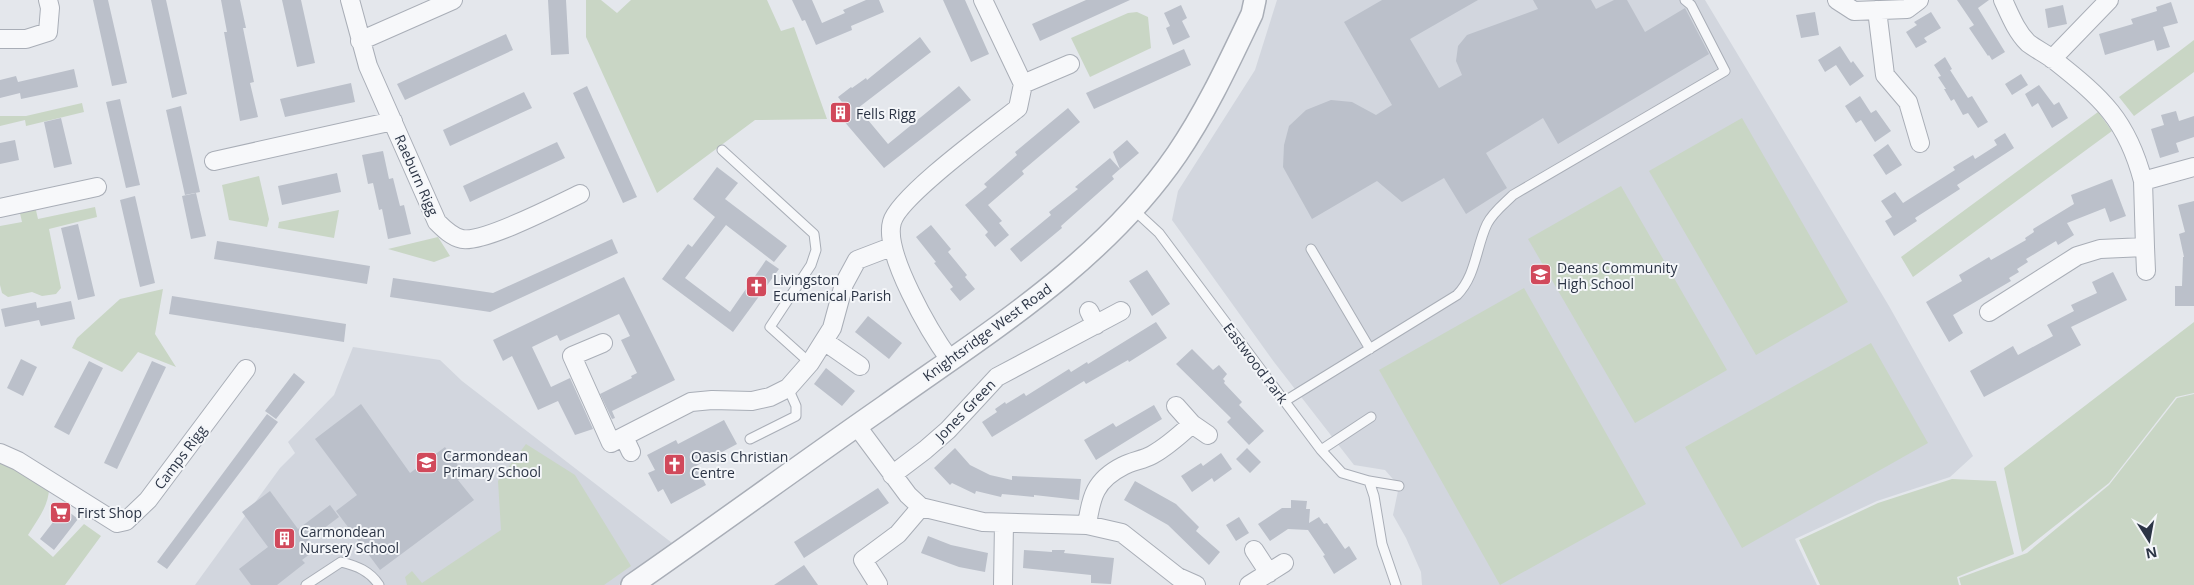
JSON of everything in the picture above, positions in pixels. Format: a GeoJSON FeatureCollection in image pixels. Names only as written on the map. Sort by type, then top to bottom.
{"type":"FeatureCollection","features":[{"type":"Feature","properties":{"kind":"street"},"geometry":{"type":"LineString","coordinates":[[0,39],[26,39],[48,32],[50,8],[48,0]]}},
{"type":"Feature","properties":{"kind":"street","name":"Raeburn Rigg"},"geometry":{"type":"LineString","coordinates":[[350,0],[368,66],[437,222],[446,231],[463,239],[481,238],[580,194]]}},
{"type":"Feature","properties":{"kind":"street"},"geometry":{"type":"LineString","coordinates":[[360,41],[453,0]]}},
{"type":"Feature","properties":{"kind":"street"},"geometry":{"type":"LineString","coordinates":[[950,360],[933,336],[891,247],[891,223],[900,207],[955,158],[1018,108],[1023,84],[983,0]]}},
{"type":"Feature","properties":{"kind":"street","name":"Knightsridge West Road"},"geometry":{"type":"LineString","coordinates":[[632,585],[950,360],[1089,256],[1133,208],[1176,156],[1215,94],[1252,14],[1255,0]]}},
{"type":"Feature","properties":{"kind":"street"},"geometry":{"type":"LineString","coordinates":[[1836,0],[1854,11],[1906,8],[1919,0]]}},
{"type":"Feature","properties":{"kind":"street"},"geometry":{"type":"LineString","coordinates":[[2003,0],[2017,28],[2028,43],[2052,59],[2100,99],[2123,127],[2135,153],[2142,181],[2146,271]]}},
{"type":"Feature","properties":{"kind":"street"},"geometry":{"type":"LineString","coordinates":[[2052,59],[2108,0]]}},
{"type":"Feature","properties":{"kind":"street"},"geometry":{"type":"LineString","coordinates":[[1877,10],[1885,75],[1908,102],[1920,143]]}},
{"type":"Feature","properties":{"kind":"street"},"geometry":{"type":"LineString","coordinates":[[1023,84],[1070,64]]}},
{"type":"Feature","properties":{"kind":"street","name":"Raeburn Rigg"},"geometry":{"type":"LineString","coordinates":[[214,161],[393,121]]}},
{"type":"Feature","properties":{"kind":"street"},"geometry":{"type":"LineString","coordinates":[[2142,181],[2194,167]]}},
{"type":"Feature","properties":{"kind":"street"},"geometry":{"type":"LineString","coordinates":[[0,208],[97,187]]}},
{"type":"Feature","properties":{"kind":"street"},"geometry":{"type":"LineString","coordinates":[[1989,312],[2077,256],[2100,250],[2145,246]]}},
{"type":"Feature","properties":{"kind":"street"},"geometry":{"type":"LineString","coordinates":[[603,343],[572,356],[622,444],[691,402],[712,400],[752,401],[770,397],[788,388],[810,363],[824,341],[832,328],[844,284],[857,260],[891,247]]}},
{"type":"Feature","properties":{"kind":"street","name":"Jones Green"},"geometry":{"type":"LineString","coordinates":[[892,474],[925,450],[948,430],[996,376],[1093,318],[1121,311]]}},
{"type":"Feature","properties":{"kind":"street"},"geometry":{"type":"LineString","coordinates":[[824,341],[860,366]]}},
{"type":"Feature","properties":{"kind":"street","name":"Camps Rigg"},"geometry":{"type":"LineString","coordinates":[[0,453],[18,461],[118,523],[126,521],[148,500],[246,369]]}},
{"type":"Feature","properties":{"kind":"street"},"geometry":{"type":"LineString","coordinates":[[1176,406],[1192,424],[1208,435]]}},
{"type":"Feature","properties":{"kind":"street"},"geometry":{"type":"LineString","coordinates":[[1087,525],[1091,497],[1103,480],[1123,466],[1152,455],[1178,438],[1192,424]]}},
{"type":"Feature","properties":{"kind":"street"},"geometry":{"type":"LineString","coordinates":[[856,426],[908,495],[921,507],[983,522],[1087,525],[1122,533],[1178,577],[1196,585]]}},
{"type":"Feature","properties":{"kind":"street"},"geometry":{"type":"LineString","coordinates":[[878,584],[859,555],[898,534],[921,507]]}},
{"type":"Feature","properties":{"kind":"street"},"geometry":{"type":"LineString","coordinates":[[1003,585],[1004,523]]}},
{"type":"Feature","properties":{"kind":"street"},"geometry":{"type":"LineString","coordinates":[[1254,550],[1269,573]]}},
{"type":"Feature","properties":{"kind":"street"},"geometry":{"type":"LineString","coordinates":[[1249,585],[1284,563]]}},
{"type":"Feature","properties":{"kind":"lane"},"geometry":{"type":"LineString","coordinates":[[1285,401],[1457,295],[1466,286],[1487,224],[1496,211],[1513,195],[1725,71],[1691,4],[1685,0]]}},
{"type":"Feature","properties":{"kind":"lane"},"geometry":{"type":"LineString","coordinates":[[722,150],[814,234],[816,250],[811,265],[770,327],[810,363]]}},
{"type":"Feature","properties":{"kind":"lane","name":"Eastwood Park"},"geometry":{"type":"LineString","coordinates":[[1133,208],[1159,233],[1321,450],[1342,473],[1369,481],[1399,486]]}},
{"type":"Feature","properties":{"kind":"lane"},"geometry":{"type":"LineString","coordinates":[[1311,249],[1370,349]]}},
{"type":"Feature","properties":{"kind":"lane"},"geometry":{"type":"LineString","coordinates":[[750,439],[796,416],[796,406],[788,388]]}},
{"type":"Feature","properties":{"kind":"lane"},"geometry":{"type":"LineString","coordinates":[[1321,450],[1371,417]]}},
{"type":"Feature","properties":{"kind":"lane"},"geometry":{"type":"LineString","coordinates":[[1369,481],[1374,496],[1382,544],[1396,585]]}},
{"type":"Feature","properties":{"kind":"lane"},"geometry":{"type":"LineString","coordinates":[[306,585],[341,562],[354,565],[373,575],[379,585]]}},
{"type":"Feature","properties":{"kind":"shaded area","name":"Deans Community High School"},"geometry":{"type":"Polygon","coordinates":[[[1277,0],[1705,0],[1889,306],[1973,456],[1950,477],[1877,501],[1795,539],[1817,585],[1422,585],[1421,572],[1406,538],[1393,515],[1399,486],[1385,470],[1354,465],[1274,362],[1172,220],[1178,191],[1255,70],[1277,0]]]}},
{"type":"Feature","properties":{"kind":"shaded area","name":"Carmondean Primary School"},"geometry":{"type":"Polygon","coordinates":[[[353,347],[440,360],[462,381],[676,546],[619,585],[195,585],[280,468],[295,453],[288,442],[334,395],[353,347]]]}},
{"type":"Feature","properties":{"kind":"green space"},"geometry":{"type":"Polygon","coordinates":[[[586,0],[601,0],[617,13],[631,0],[767,0],[781,31],[794,27],[827,119],[755,120],[657,193],[586,37],[586,0]]]}},
{"type":"Feature","properties":{"kind":"green space"},"geometry":{"type":"Polygon","coordinates":[[[1137,12],[1148,17],[1151,48],[1090,77],[1071,38],[1128,13],[1137,12]]]}},
{"type":"Feature","properties":{"kind":"green space"},"geometry":{"type":"Polygon","coordinates":[[[2194,40],[2194,72],[2134,116],[2119,97],[2194,40]]]}},
{"type":"Feature","properties":{"kind":"green space"},"geometry":{"type":"Polygon","coordinates":[[[82,103],[84,112],[26,126],[25,120],[0,126],[0,116],[26,116],[82,103]]]}},
{"type":"Feature","properties":{"kind":"green space"},"geometry":{"type":"Polygon","coordinates":[[[2098,112],[2112,131],[1913,277],[1901,257],[2098,112]]]}},
{"type":"Feature","properties":{"kind":"green space"},"geometry":{"type":"Polygon","coordinates":[[[1742,118],[1848,302],[1756,355],[1649,171],[1742,118]]]}},
{"type":"Feature","properties":{"kind":"green space"},"geometry":{"type":"Polygon","coordinates":[[[259,176],[269,219],[267,227],[229,220],[222,185],[259,176]]]}},
{"type":"Feature","properties":{"kind":"green space"},"geometry":{"type":"Polygon","coordinates":[[[1621,186],[1727,370],[1635,423],[1528,239],[1621,186]]]}},
{"type":"Feature","properties":{"kind":"green space"},"geometry":{"type":"Polygon","coordinates":[[[35,206],[38,219],[95,207],[97,217],[49,229],[61,288],[56,294],[42,296],[32,292],[8,297],[2,293],[0,285],[0,226],[22,222],[19,209],[35,206]]]}},
{"type":"Feature","properties":{"kind":"green space"},"geometry":{"type":"Polygon","coordinates":[[[339,210],[334,238],[278,228],[279,222],[339,210]]]}},
{"type":"Feature","properties":{"kind":"green space"},"geometry":{"type":"Polygon","coordinates":[[[438,237],[450,256],[434,262],[388,249],[438,237]]]}},
{"type":"Feature","properties":{"kind":"green space"},"geometry":{"type":"Polygon","coordinates":[[[1524,288],[1646,504],[1500,585],[1379,370],[1524,288]]]}},
{"type":"Feature","properties":{"kind":"green space"},"geometry":{"type":"Polygon","coordinates":[[[163,289],[155,334],[176,367],[138,352],[122,372],[72,348],[77,338],[120,299],[163,289]]]}},
{"type":"Feature","properties":{"kind":"green space"},"geometry":{"type":"Polygon","coordinates":[[[2194,322],[2194,393],[2176,397],[2109,483],[2022,552],[2004,468],[2194,322]]]}},
{"type":"Feature","properties":{"kind":"green space"},"geometry":{"type":"Polygon","coordinates":[[[1871,343],[1928,443],[1742,548],[1685,447],[1871,343]]]}},
{"type":"Feature","properties":{"kind":"green space"},"geometry":{"type":"Polygon","coordinates":[[[2194,394],[2194,585],[1961,585],[1959,578],[2027,553],[2109,485],[2177,398],[2194,394]]]}},
{"type":"Feature","properties":{"kind":"green space"},"geometry":{"type":"Polygon","coordinates":[[[526,444],[575,475],[631,566],[604,585],[407,585],[405,577],[412,571],[422,583],[501,530],[498,481],[526,444]]]}},
{"type":"Feature","properties":{"kind":"green space"},"geometry":{"type":"Polygon","coordinates":[[[0,462],[49,486],[45,506],[28,535],[53,557],[84,524],[101,536],[65,585],[0,585],[0,462]]]}},
{"type":"Feature","properties":{"kind":"green space"},"geometry":{"type":"Polygon","coordinates":[[[1952,479],[1996,481],[2014,554],[1957,577],[1959,585],[1820,585],[1799,540],[1878,503],[1952,479]]]}},
{"type":"Feature","properties":{"kind":"building"},"geometry":{"type":"Polygon","coordinates":[[[93,0],[108,0],[127,83],[112,86],[93,0]]]}},
{"type":"Feature","properties":{"kind":"building"},"geometry":{"type":"Polygon","coordinates":[[[151,0],[166,0],[187,94],[172,98],[151,0]]]}},
{"type":"Feature","properties":{"kind":"building"},"geometry":{"type":"Polygon","coordinates":[[[221,0],[240,0],[246,28],[243,28],[254,82],[250,83],[258,117],[240,121],[224,32],[227,32],[221,0]]]}},
{"type":"Feature","properties":{"kind":"building"},"geometry":{"type":"Polygon","coordinates":[[[282,0],[301,0],[315,63],[297,67],[282,0]]]}},
{"type":"Feature","properties":{"kind":"building"},"geometry":{"type":"Polygon","coordinates":[[[548,0],[566,0],[569,54],[551,55],[548,0]]]}},
{"type":"Feature","properties":{"kind":"building"},"geometry":{"type":"Polygon","coordinates":[[[792,0],[812,0],[822,23],[845,13],[843,10],[866,0],[879,0],[884,12],[851,26],[852,30],[816,45],[805,20],[802,21],[792,0]]]}},
{"type":"Feature","properties":{"kind":"building"},"geometry":{"type":"Polygon","coordinates":[[[943,0],[965,0],[989,54],[971,62],[943,0]]]}},
{"type":"Feature","properties":{"kind":"building"},"geometry":{"type":"Polygon","coordinates":[[[1086,0],[1130,0],[1040,41],[1032,24],[1086,0]]]}},
{"type":"Feature","properties":{"kind":"building"},"geometry":{"type":"Polygon","coordinates":[[[1382,0],[1478,0],[1410,39],[1439,88],[1462,75],[1456,61],[1458,46],[1467,35],[1538,9],[1533,0],[1591,0],[1596,9],[1614,0],[1627,0],[1645,32],[1685,8],[1709,54],[1558,144],[1543,118],[1486,153],[1507,188],[1466,214],[1444,178],[1402,202],[1377,181],[1312,219],[1283,167],[1284,145],[1289,126],[1306,110],[1331,100],[1352,102],[1376,115],[1392,105],[1344,22],[1382,0]]]}},
{"type":"Feature","properties":{"kind":"building"},"geometry":{"type":"Polygon","coordinates":[[[1957,0],[1989,0],[1978,8],[2005,52],[1992,60],[1988,56],[1969,28],[1974,25],[1957,0]]]}},
{"type":"Feature","properties":{"kind":"building"},"geometry":{"type":"Polygon","coordinates":[[[2171,2],[2178,23],[2163,27],[2170,47],[2157,51],[2154,40],[2105,55],[2099,34],[2133,24],[2131,19],[2157,11],[2156,7],[2171,2]]]}},
{"type":"Feature","properties":{"kind":"building"},"geometry":{"type":"Polygon","coordinates":[[[1181,5],[1187,18],[1182,21],[1190,37],[1173,45],[1166,28],[1170,26],[1164,13],[1181,5]]]}},
{"type":"Feature","properties":{"kind":"building"},"geometry":{"type":"Polygon","coordinates":[[[2063,5],[2067,24],[2048,28],[2045,9],[2063,5]]]}},
{"type":"Feature","properties":{"kind":"building"},"geometry":{"type":"Polygon","coordinates":[[[1815,12],[1819,35],[1801,38],[1796,15],[1815,12]]]}},
{"type":"Feature","properties":{"kind":"building"},"geometry":{"type":"Polygon","coordinates":[[[1931,12],[1941,28],[1924,38],[1927,42],[1916,48],[1906,32],[1917,25],[1914,22],[1931,12]]]}},
{"type":"Feature","properties":{"kind":"building"},"geometry":{"type":"Polygon","coordinates":[[[506,34],[513,50],[405,100],[397,84],[506,34]]]}},
{"type":"Feature","properties":{"kind":"building"},"geometry":{"type":"Polygon","coordinates":[[[920,37],[931,52],[858,108],[888,144],[959,86],[971,100],[884,168],[837,113],[845,106],[838,97],[866,78],[867,80],[920,37]]]}},
{"type":"Feature","properties":{"kind":"building"},"geometry":{"type":"Polygon","coordinates":[[[1840,46],[1851,63],[1853,61],[1864,76],[1850,86],[1836,65],[1825,72],[1818,60],[1840,46]]]}},
{"type":"Feature","properties":{"kind":"building"},"geometry":{"type":"Polygon","coordinates":[[[1184,49],[1191,65],[1094,109],[1086,93],[1184,49]]]}},
{"type":"Feature","properties":{"kind":"building"},"geometry":{"type":"Polygon","coordinates":[[[1945,57],[1952,69],[1950,70],[1968,98],[1972,96],[1988,122],[1978,128],[1968,113],[1963,115],[1954,99],[1951,101],[1938,77],[1941,76],[1934,65],[1945,57]]]}},
{"type":"Feature","properties":{"kind":"building"},"geometry":{"type":"Polygon","coordinates":[[[74,69],[78,87],[21,99],[20,93],[0,98],[0,80],[16,76],[18,82],[74,69]]]}},
{"type":"Feature","properties":{"kind":"building"},"geometry":{"type":"Polygon","coordinates":[[[2021,74],[2028,85],[2012,95],[2005,84],[2021,74]]]}},
{"type":"Feature","properties":{"kind":"building"},"geometry":{"type":"Polygon","coordinates":[[[351,83],[355,102],[285,117],[280,99],[351,83]]]}},
{"type":"Feature","properties":{"kind":"building"},"geometry":{"type":"Polygon","coordinates":[[[2039,85],[2054,105],[2059,102],[2068,118],[2052,128],[2038,103],[2032,107],[2025,94],[2039,85]]]}},
{"type":"Feature","properties":{"kind":"building"},"geometry":{"type":"Polygon","coordinates":[[[587,86],[637,197],[623,203],[573,93],[587,86]]]}},
{"type":"Feature","properties":{"kind":"building"},"geometry":{"type":"Polygon","coordinates":[[[524,92],[532,108],[450,146],[443,130],[524,92]]]}},
{"type":"Feature","properties":{"kind":"building"},"geometry":{"type":"Polygon","coordinates":[[[1860,96],[1871,113],[1876,110],[1891,131],[1875,142],[1861,120],[1856,123],[1845,106],[1860,96]]]}},
{"type":"Feature","properties":{"kind":"building"},"geometry":{"type":"Polygon","coordinates":[[[120,99],[140,185],[126,188],[106,102],[120,99]]]}},
{"type":"Feature","properties":{"kind":"building"},"geometry":{"type":"Polygon","coordinates":[[[181,106],[200,192],[185,195],[166,110],[181,106]]]}},
{"type":"Feature","properties":{"kind":"building"},"geometry":{"type":"Polygon","coordinates":[[[1068,108],[1080,122],[1022,171],[1024,174],[988,205],[1002,221],[999,223],[1009,235],[995,247],[985,235],[988,232],[965,205],[987,187],[984,184],[1017,155],[1015,152],[1068,108]]]}},
{"type":"Feature","properties":{"kind":"building"},"geometry":{"type":"Polygon","coordinates":[[[2176,111],[2179,121],[2194,116],[2194,137],[2176,143],[2179,152],[2160,158],[2151,129],[2164,125],[2161,115],[2176,111]]]}},
{"type":"Feature","properties":{"kind":"building"},"geometry":{"type":"Polygon","coordinates":[[[61,118],[72,164],[54,168],[44,122],[61,118]]]}},
{"type":"Feature","properties":{"kind":"building"},"geometry":{"type":"Polygon","coordinates":[[[2005,133],[2014,148],[1957,185],[1960,189],[1915,218],[1917,221],[1894,236],[1885,221],[1892,217],[1881,201],[1895,192],[1903,203],[1955,170],[1953,167],[1973,155],[1975,159],[1997,145],[1994,140],[2005,133]]]}},
{"type":"Feature","properties":{"kind":"building"},"geometry":{"type":"Polygon","coordinates":[[[15,140],[19,160],[0,164],[0,143],[15,140]]]}},
{"type":"Feature","properties":{"kind":"building"},"geometry":{"type":"Polygon","coordinates":[[[1127,140],[1139,153],[1120,169],[1113,152],[1127,140]]]}},
{"type":"Feature","properties":{"kind":"building"},"geometry":{"type":"Polygon","coordinates":[[[557,142],[565,158],[470,202],[463,186],[557,142]]]}},
{"type":"Feature","properties":{"kind":"building"},"geometry":{"type":"Polygon","coordinates":[[[1888,144],[1902,165],[1886,175],[1873,155],[1888,144]]]}},
{"type":"Feature","properties":{"kind":"building"},"geometry":{"type":"Polygon","coordinates":[[[383,151],[389,179],[393,178],[400,206],[404,205],[411,234],[388,239],[382,209],[379,210],[373,183],[368,184],[362,155],[383,151]]]}},
{"type":"Feature","properties":{"kind":"building"},"geometry":{"type":"Polygon","coordinates":[[[1110,158],[1120,169],[1112,176],[1114,179],[1061,226],[1062,228],[1021,262],[1010,249],[1051,215],[1049,212],[1078,189],[1075,187],[1110,158]]]}},
{"type":"Feature","properties":{"kind":"building"},"geometry":{"type":"Polygon","coordinates":[[[717,167],[738,183],[725,199],[787,246],[774,262],[726,225],[685,278],[730,312],[766,260],[779,269],[733,332],[662,279],[688,244],[692,247],[715,217],[693,199],[717,167]]]}},
{"type":"Feature","properties":{"kind":"building"},"geometry":{"type":"Polygon","coordinates":[[[337,173],[341,192],[282,205],[278,186],[337,173]]]}},
{"type":"Feature","properties":{"kind":"building"},"geometry":{"type":"Polygon","coordinates":[[[2112,179],[2126,216],[2110,222],[2105,208],[2067,223],[2074,235],[2058,245],[2056,241],[2026,259],[2028,262],[2017,269],[2019,272],[2009,278],[2011,281],[1953,315],[1963,333],[1949,342],[1926,302],[1962,281],[1959,275],[1989,257],[1991,260],[2026,240],[2025,238],[2034,232],[2033,229],[2074,204],[2071,195],[2112,179]]]}},
{"type":"Feature","properties":{"kind":"building"},"geometry":{"type":"Polygon","coordinates":[[[196,193],[206,236],[191,239],[182,196],[196,193]]]}},
{"type":"Feature","properties":{"kind":"building"},"geometry":{"type":"Polygon","coordinates":[[[135,196],[155,283],[140,287],[120,200],[135,196]]]}},
{"type":"Feature","properties":{"kind":"building"},"geometry":{"type":"Polygon","coordinates":[[[2194,201],[2194,306],[2175,306],[2175,286],[2182,286],[2184,257],[2179,234],[2185,232],[2178,205],[2194,201]]]}},
{"type":"Feature","properties":{"kind":"building"},"geometry":{"type":"Polygon","coordinates":[[[78,224],[95,296],[78,300],[61,228],[78,224]]]}},
{"type":"Feature","properties":{"kind":"building"},"geometry":{"type":"Polygon","coordinates":[[[931,225],[951,249],[948,252],[967,275],[965,277],[975,289],[960,301],[950,289],[953,287],[934,263],[936,262],[916,237],[931,225]]]}},
{"type":"Feature","properties":{"kind":"building"},"geometry":{"type":"Polygon","coordinates":[[[612,239],[618,253],[490,312],[390,297],[393,278],[493,293],[612,239]]]}},
{"type":"Feature","properties":{"kind":"building"},"geometry":{"type":"Polygon","coordinates":[[[217,241],[370,266],[367,284],[214,259],[217,241]]]}},
{"type":"Feature","properties":{"kind":"building"},"geometry":{"type":"Polygon","coordinates":[[[1147,270],[1170,304],[1152,316],[1129,281],[1147,270]]]}},
{"type":"Feature","properties":{"kind":"building"},"geometry":{"type":"Polygon","coordinates":[[[2113,272],[2127,300],[2071,327],[2081,345],[1984,397],[1970,371],[2013,346],[2018,355],[2053,336],[2047,325],[2074,311],[2071,305],[2097,293],[2092,282],[2113,272]]]}},
{"type":"Feature","properties":{"kind":"building"},"geometry":{"type":"Polygon","coordinates":[[[624,277],[675,380],[612,411],[615,418],[612,419],[600,394],[632,378],[631,376],[637,373],[621,340],[630,336],[619,314],[560,341],[557,335],[532,347],[551,387],[570,378],[593,429],[575,435],[558,401],[538,410],[512,356],[503,361],[493,340],[624,277]]]}},
{"type":"Feature","properties":{"kind":"building"},"geometry":{"type":"Polygon","coordinates":[[[172,296],[346,324],[344,342],[169,314],[172,296]]]}},
{"type":"Feature","properties":{"kind":"building"},"geometry":{"type":"Polygon","coordinates":[[[71,301],[75,319],[41,326],[39,320],[5,327],[1,309],[36,302],[37,308],[71,301]]]}},
{"type":"Feature","properties":{"kind":"building"},"geometry":{"type":"Polygon","coordinates":[[[868,316],[902,343],[889,359],[855,332],[868,316]]]}},
{"type":"Feature","properties":{"kind":"building"},"geometry":{"type":"Polygon","coordinates":[[[1156,322],[1167,338],[1129,362],[1128,360],[1086,384],[1084,381],[992,437],[982,422],[997,412],[995,409],[1005,402],[1006,404],[1024,393],[1026,396],[1069,369],[1071,372],[1087,362],[1088,364],[1156,322]]]}},
{"type":"Feature","properties":{"kind":"building"},"geometry":{"type":"Polygon","coordinates":[[[1192,349],[1213,370],[1219,365],[1227,374],[1223,379],[1224,383],[1242,402],[1239,405],[1264,431],[1249,445],[1227,422],[1231,418],[1176,364],[1192,349]]]}},
{"type":"Feature","properties":{"kind":"building"},"geometry":{"type":"Polygon","coordinates":[[[21,359],[37,367],[23,396],[7,388],[21,359]]]}},
{"type":"Feature","properties":{"kind":"building"},"geometry":{"type":"Polygon","coordinates":[[[89,361],[103,368],[69,435],[54,427],[89,361]]]}},
{"type":"Feature","properties":{"kind":"building"},"geometry":{"type":"Polygon","coordinates":[[[152,361],[166,367],[117,469],[104,463],[152,361]]]}},
{"type":"Feature","properties":{"kind":"building"},"geometry":{"type":"Polygon","coordinates":[[[826,368],[855,391],[842,406],[814,384],[826,368]]]}},
{"type":"Feature","properties":{"kind":"building"},"geometry":{"type":"Polygon","coordinates":[[[294,373],[305,382],[276,419],[265,411],[294,373]]]}},
{"type":"Feature","properties":{"kind":"building"},"geometry":{"type":"Polygon","coordinates":[[[361,404],[410,473],[445,447],[465,475],[458,480],[474,500],[380,570],[336,511],[357,495],[315,439],[361,404]]]}},
{"type":"Feature","properties":{"kind":"building"},"geometry":{"type":"Polygon","coordinates":[[[1154,405],[1162,419],[1096,460],[1084,440],[1113,423],[1116,427],[1154,405]]]}},
{"type":"Feature","properties":{"kind":"building"},"geometry":{"type":"Polygon","coordinates":[[[267,414],[278,422],[167,569],[157,562],[267,414]]]}},
{"type":"Feature","properties":{"kind":"building","name":"Oasis Christian Centre"},"geometry":{"type":"Polygon","coordinates":[[[724,420],[737,444],[696,466],[706,485],[671,504],[663,489],[658,492],[648,473],[655,470],[647,455],[676,440],[678,444],[724,420]]]}},
{"type":"Feature","properties":{"kind":"building"},"geometry":{"type":"Polygon","coordinates":[[[955,448],[970,465],[990,475],[1012,480],[1012,476],[1081,479],[1079,500],[1034,495],[1034,497],[1002,494],[1001,497],[976,491],[975,494],[952,483],[950,485],[934,468],[955,448]]]}},
{"type":"Feature","properties":{"kind":"building"},"geometry":{"type":"Polygon","coordinates":[[[1247,448],[1261,462],[1250,473],[1236,459],[1247,448]]]}},
{"type":"Feature","properties":{"kind":"building"},"geometry":{"type":"Polygon","coordinates":[[[1221,453],[1232,469],[1214,482],[1212,478],[1192,492],[1181,476],[1201,463],[1203,466],[1221,453]]]}},
{"type":"Feature","properties":{"kind":"building"},"geometry":{"type":"Polygon","coordinates":[[[1135,481],[1176,504],[1199,527],[1196,531],[1220,552],[1209,565],[1168,525],[1124,500],[1135,481]]]}},
{"type":"Feature","properties":{"kind":"building"},"geometry":{"type":"Polygon","coordinates":[[[878,488],[889,503],[804,558],[794,542],[878,488]]]}},
{"type":"Feature","properties":{"kind":"building","name":"Carmondean Nursery School"},"geometry":{"type":"Polygon","coordinates":[[[270,491],[298,529],[330,505],[339,517],[307,541],[315,550],[302,560],[305,563],[277,585],[251,585],[239,569],[268,547],[242,512],[270,491]]]}},
{"type":"Feature","properties":{"kind":"building"},"geometry":{"type":"Polygon","coordinates":[[[1291,500],[1307,501],[1306,509],[1310,509],[1309,523],[1319,517],[1324,524],[1327,523],[1345,549],[1349,546],[1357,559],[1334,574],[1323,556],[1325,555],[1308,530],[1288,529],[1270,541],[1258,524],[1282,508],[1291,508],[1291,500]]]}},
{"type":"Feature","properties":{"kind":"building"},"geometry":{"type":"Polygon","coordinates":[[[64,508],[78,519],[54,550],[40,539],[64,508]]]}},
{"type":"Feature","properties":{"kind":"building"},"geometry":{"type":"Polygon","coordinates":[[[1239,517],[1249,533],[1236,541],[1226,525],[1239,517]]]}},
{"type":"Feature","properties":{"kind":"building"},"geometry":{"type":"Polygon","coordinates":[[[928,536],[951,545],[988,553],[985,572],[959,567],[921,553],[928,536]]]}},
{"type":"Feature","properties":{"kind":"building"},"geometry":{"type":"Polygon","coordinates":[[[1024,550],[1052,552],[1052,550],[1065,550],[1064,553],[1114,558],[1111,584],[1091,583],[1091,575],[1023,568],[1024,550]]]}},
{"type":"Feature","properties":{"kind":"building"},"geometry":{"type":"Polygon","coordinates":[[[804,565],[818,585],[774,585],[804,565]]]}},
{"type":"Feature","properties":{"kind":"place","name":"Fells Rigg"},"geometry":{"type":"Point","coordinates":[840,113]}},
{"type":"Feature","properties":{"kind":"place","name":"Deans Community High School"},"geometry":{"type":"Point","coordinates":[1541,275]}},
{"type":"Feature","properties":{"kind":"place","name":"Livingston Ecumenical Parish"},"geometry":{"type":"Point","coordinates":[757,287]}},
{"type":"Feature","properties":{"kind":"place","name":"Carmondean Primary School"},"geometry":{"type":"Point","coordinates":[427,463]}},
{"type":"Feature","properties":{"kind":"place","name":"Oasis Christian Centre"},"geometry":{"type":"Point","coordinates":[675,464]}},
{"type":"Feature","properties":{"kind":"place","name":"First Shop"},"geometry":{"type":"Point","coordinates":[61,512]}},
{"type":"Feature","properties":{"kind":"place","name":"Carmondean Nursery School"},"geometry":{"type":"Point","coordinates":[284,539]}}]}
